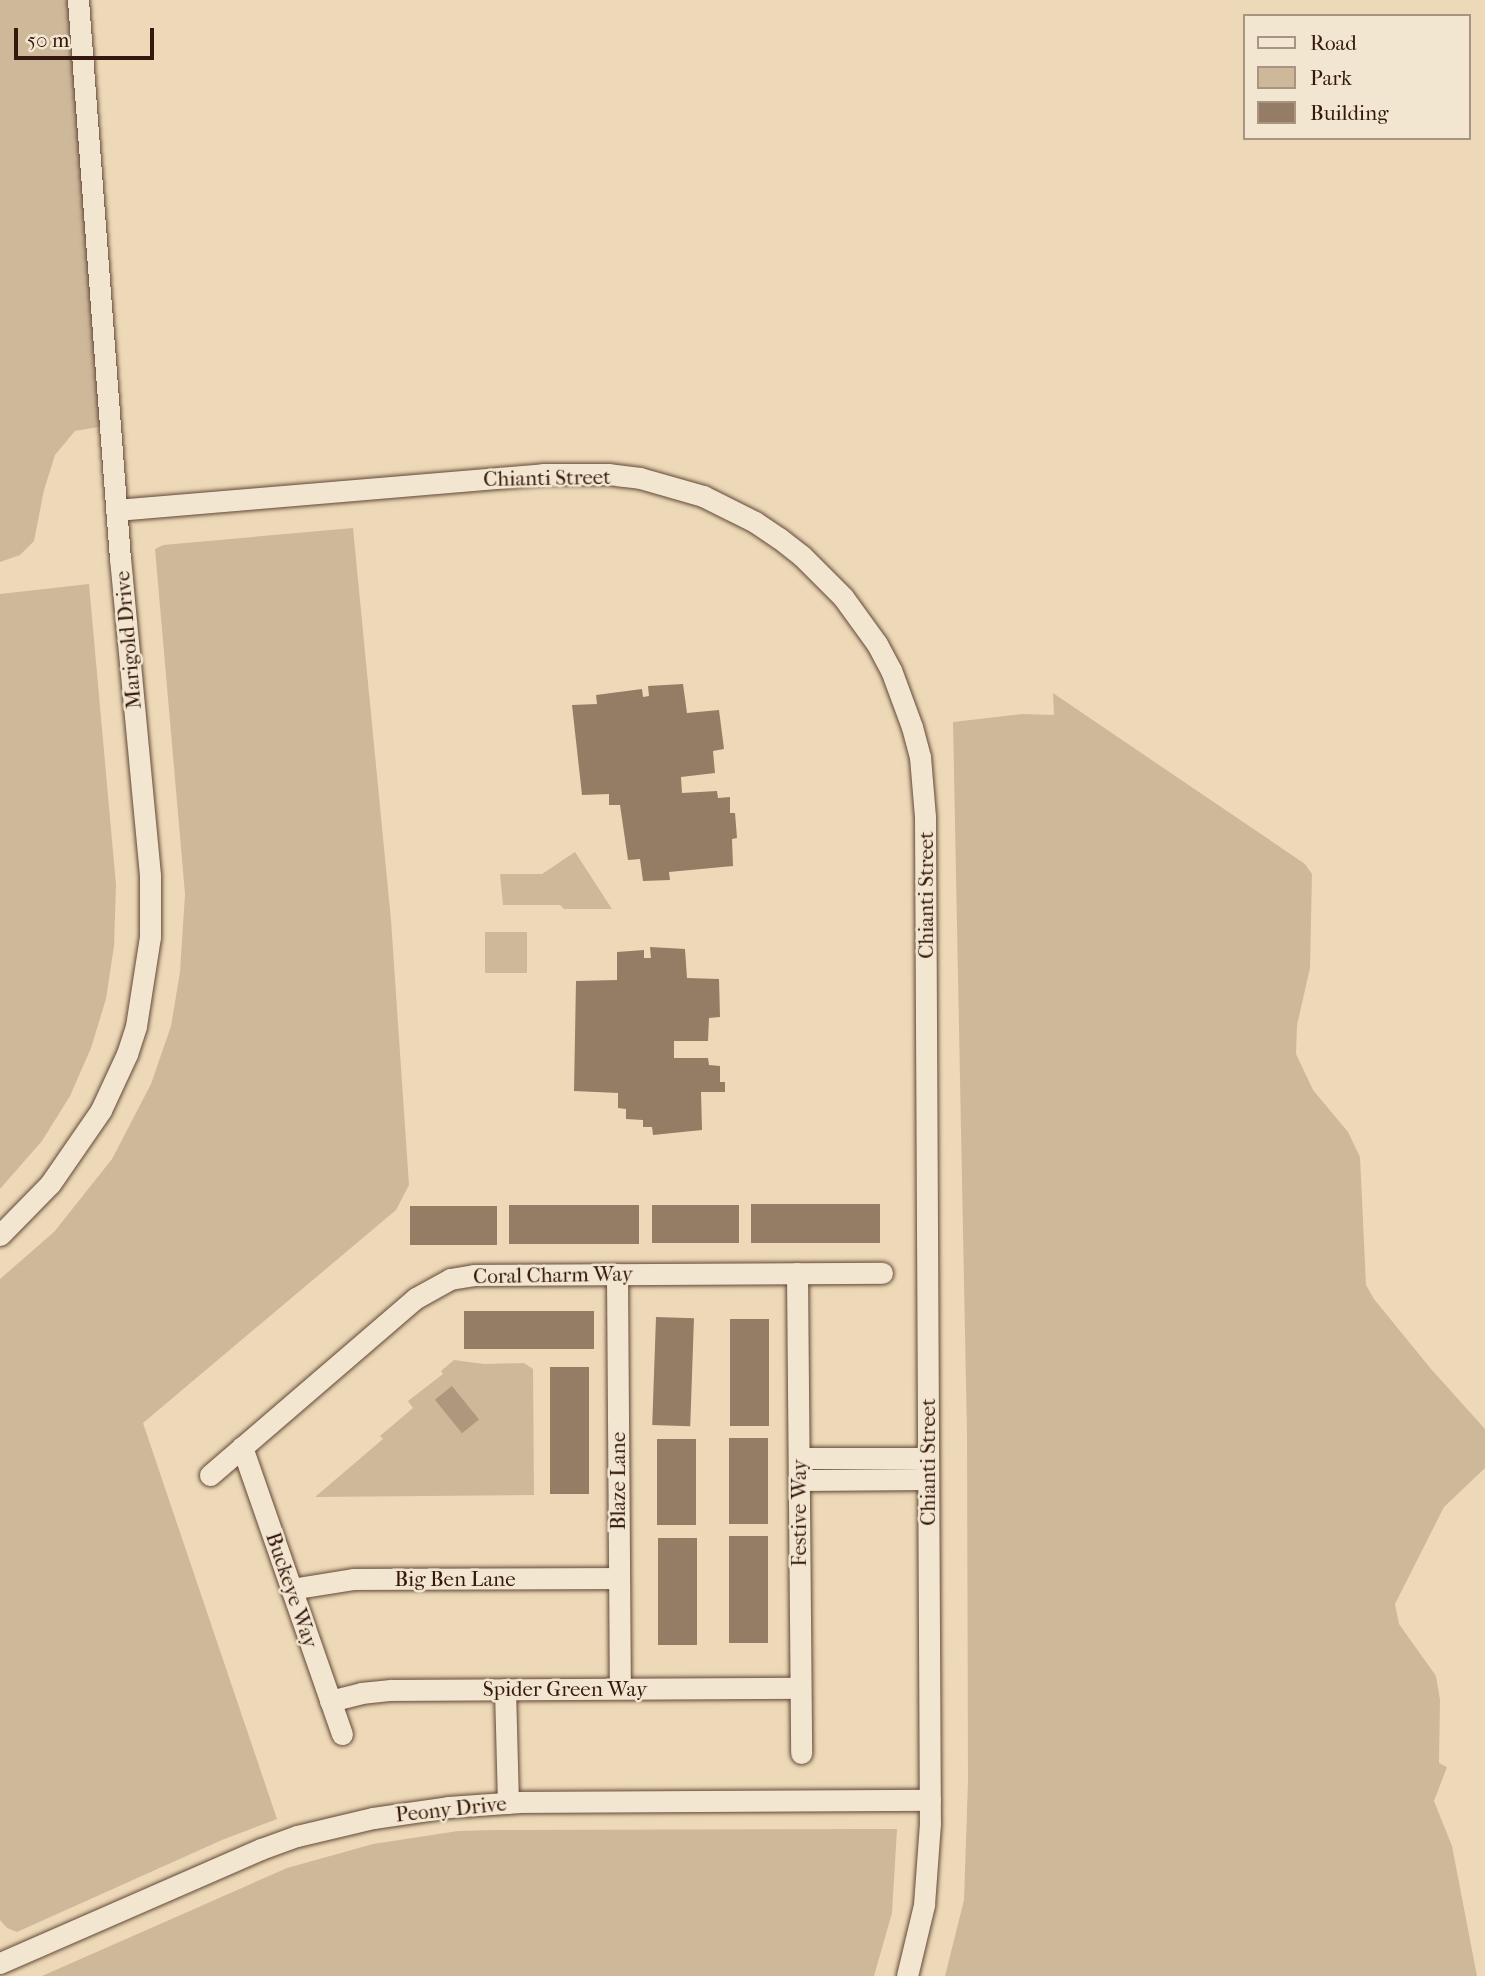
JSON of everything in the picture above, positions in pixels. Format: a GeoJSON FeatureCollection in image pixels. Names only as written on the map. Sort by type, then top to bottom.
{"type":"FeatureCollection","features":[{"type":"Feature","properties":{"kind":"street","name":"Marigold Drive"},"geometry":{"type":"LineString","coordinates":[[0,1235],[50,1184],[102,1110],[127,1055],[144,987],[150,937],[150,874],[116,510],[78,0]]}},
{"type":"Feature","properties":{"kind":"street","name":"Chianti Street"},"geometry":{"type":"LineString","coordinates":[[116,510],[543,474],[608,474],[672,486],[729,508],[787,544],[843,597],[877,644],[903,698],[917,747],[924,787],[930,1800],[926,1892],[919,1933],[906,1976]]}},
{"type":"Feature","properties":{"kind":"street","name":"Festive Way"},"geometry":{"type":"LineString","coordinates":[[797,1273],[801,1753]]}},
{"type":"Feature","properties":{"kind":"street","name":"Coral Charm Way"},"geometry":{"type":"LineString","coordinates":[[210,1475],[416,1298],[438,1284],[474,1275],[882,1273]]}},
{"type":"Feature","properties":{"kind":"street","name":"Blaze Lane"},"geometry":{"type":"LineString","coordinates":[[617,1275],[620,1688]]}},
{"type":"Feature","properties":{"kind":"street","name":"Buckeye Way"},"geometry":{"type":"LineString","coordinates":[[242,1447],[342,1734]]}},
{"type":"Feature","properties":{"kind":"street"},"geometry":{"type":"LineString","coordinates":[[799,1469],[928,1468]]}},
{"type":"Feature","properties":{"kind":"street","name":"Big Ben Lane"},"geometry":{"type":"LineString","coordinates":[[292,1589],[354,1579],[619,1578]]}},
{"type":"Feature","properties":{"kind":"street","name":"Spider Green Way"},"geometry":{"type":"LineString","coordinates":[[330,1701],[376,1690],[800,1688]]}},
{"type":"Feature","properties":{"kind":"street"},"geometry":{"type":"LineString","coordinates":[[505,1689],[508,1803]]}},
{"type":"Feature","properties":{"kind":"street","name":"Peony Drive"},"geometry":{"type":"LineString","coordinates":[[0,1963],[226,1864],[297,1836],[412,1811],[508,1803],[930,1800]]}},
{"type":"Feature","properties":{"kind":"green space"},"geometry":{"type":"Polygon","coordinates":[[[0,0],[73,0],[104,426],[75,431],[55,455],[44,490],[34,541],[20,555],[0,562],[0,0]]]}},
{"type":"Feature","properties":{"kind":"green space"},"geometry":{"type":"Polygon","coordinates":[[[353,528],[391,920],[409,1185],[396,1210],[143,1423],[277,1819],[222,1840],[17,1932],[7,1928],[0,1920],[0,1279],[54,1232],[112,1159],[151,1084],[171,1026],[180,972],[185,894],[155,549],[163,545],[353,528]]]}},
{"type":"Feature","properties":{"kind":"green space"},"geometry":{"type":"Polygon","coordinates":[[[89,584],[116,885],[114,946],[106,999],[91,1048],[70,1096],[42,1141],[0,1189],[0,594],[89,584]]]}},
{"type":"Feature","properties":{"kind":"green space"},"geometry":{"type":"Polygon","coordinates":[[[1053,693],[1305,864],[1312,874],[1310,968],[1297,1025],[1296,1054],[1313,1090],[1348,1132],[1360,1157],[1366,1285],[1374,1299],[1431,1369],[1485,1429],[1485,1468],[1444,1507],[1395,1604],[1399,1624],[1436,1676],[1440,1700],[1439,1763],[1447,1767],[1434,1801],[1452,1846],[1477,1976],[945,1976],[964,1900],[968,1780],[967,1436],[953,722],[1023,714],[1054,715],[1053,693]]]}},
{"type":"Feature","properties":{"kind":"green space"},"geometry":{"type":"Polygon","coordinates":[[[575,852],[612,909],[503,905],[500,874],[542,874],[575,852]]]}},
{"type":"Feature","properties":{"kind":"green space"},"geometry":{"type":"Polygon","coordinates":[[[485,932],[527,932],[527,973],[485,973],[485,932]]]}},
{"type":"Feature","properties":{"kind":"green space"},"geometry":{"type":"Polygon","coordinates":[[[454,1360],[484,1364],[524,1363],[533,1369],[534,1495],[315,1497],[383,1439],[380,1436],[413,1408],[408,1401],[443,1374],[441,1371],[454,1360]]]}},
{"type":"Feature","properties":{"kind":"green space"},"geometry":{"type":"Polygon","coordinates":[[[897,1829],[892,1913],[874,1976],[42,1976],[287,1868],[373,1844],[458,1831],[897,1829]]]}},
{"type":"Feature","properties":{"kind":"shaded area"},"geometry":{"type":"Polygon","coordinates":[[[452,1386],[479,1419],[462,1433],[435,1400],[452,1386]]]}},
{"type":"Feature","properties":{"kind":"building"},"geometry":{"type":"Polygon","coordinates":[[[683,684],[687,713],[719,710],[724,749],[713,751],[715,773],[681,777],[682,793],[717,791],[718,798],[730,797],[730,813],[735,813],[737,838],[732,839],[733,866],[669,872],[670,880],[643,881],[640,859],[628,860],[620,805],[609,805],[609,794],[582,795],[572,705],[597,704],[596,695],[642,689],[643,697],[649,696],[648,686],[683,684]]]}},
{"type":"Feature","properties":{"kind":"building"},"geometry":{"type":"Polygon","coordinates":[[[650,947],[685,949],[687,978],[719,979],[720,1017],[709,1018],[708,1041],[674,1041],[674,1058],[708,1058],[709,1065],[720,1066],[720,1082],[725,1082],[725,1092],[701,1092],[702,1130],[653,1135],[652,1127],[643,1127],[643,1120],[626,1119],[626,1109],[618,1108],[618,1093],[574,1091],[576,981],[617,980],[617,952],[644,950],[644,958],[651,958],[650,947]]]}},
{"type":"Feature","properties":{"kind":"building"},"geometry":{"type":"Polygon","coordinates":[[[751,1204],[880,1204],[880,1243],[751,1243],[751,1204]]]}},
{"type":"Feature","properties":{"kind":"building"},"geometry":{"type":"Polygon","coordinates":[[[509,1205],[639,1205],[639,1244],[509,1244],[509,1205]]]}},
{"type":"Feature","properties":{"kind":"building"},"geometry":{"type":"Polygon","coordinates":[[[652,1205],[739,1205],[739,1243],[652,1243],[652,1205]]]}},
{"type":"Feature","properties":{"kind":"building"},"geometry":{"type":"Polygon","coordinates":[[[410,1206],[497,1206],[497,1245],[410,1245],[410,1206]]]}},
{"type":"Feature","properties":{"kind":"building"},"geometry":{"type":"Polygon","coordinates":[[[464,1311],[594,1311],[594,1349],[464,1349],[464,1311]]]}},
{"type":"Feature","properties":{"kind":"building"},"geometry":{"type":"Polygon","coordinates":[[[656,1317],[694,1318],[690,1426],[652,1425],[656,1317]]]}},
{"type":"Feature","properties":{"kind":"building"},"geometry":{"type":"Polygon","coordinates":[[[730,1319],[769,1319],[769,1426],[730,1426],[730,1319]]]}},
{"type":"Feature","properties":{"kind":"building"},"geometry":{"type":"Polygon","coordinates":[[[550,1367],[589,1367],[589,1494],[550,1494],[550,1367]]]}},
{"type":"Feature","properties":{"kind":"building"},"geometry":{"type":"Polygon","coordinates":[[[729,1438],[768,1438],[768,1524],[729,1524],[729,1438]]]}},
{"type":"Feature","properties":{"kind":"building"},"geometry":{"type":"Polygon","coordinates":[[[657,1439],[696,1439],[696,1525],[657,1525],[657,1439]]]}},
{"type":"Feature","properties":{"kind":"building"},"geometry":{"type":"Polygon","coordinates":[[[729,1536],[768,1536],[768,1643],[729,1643],[729,1536]]]}},
{"type":"Feature","properties":{"kind":"building"},"geometry":{"type":"Polygon","coordinates":[[[658,1538],[697,1538],[697,1645],[658,1645],[658,1538]]]}}]}
